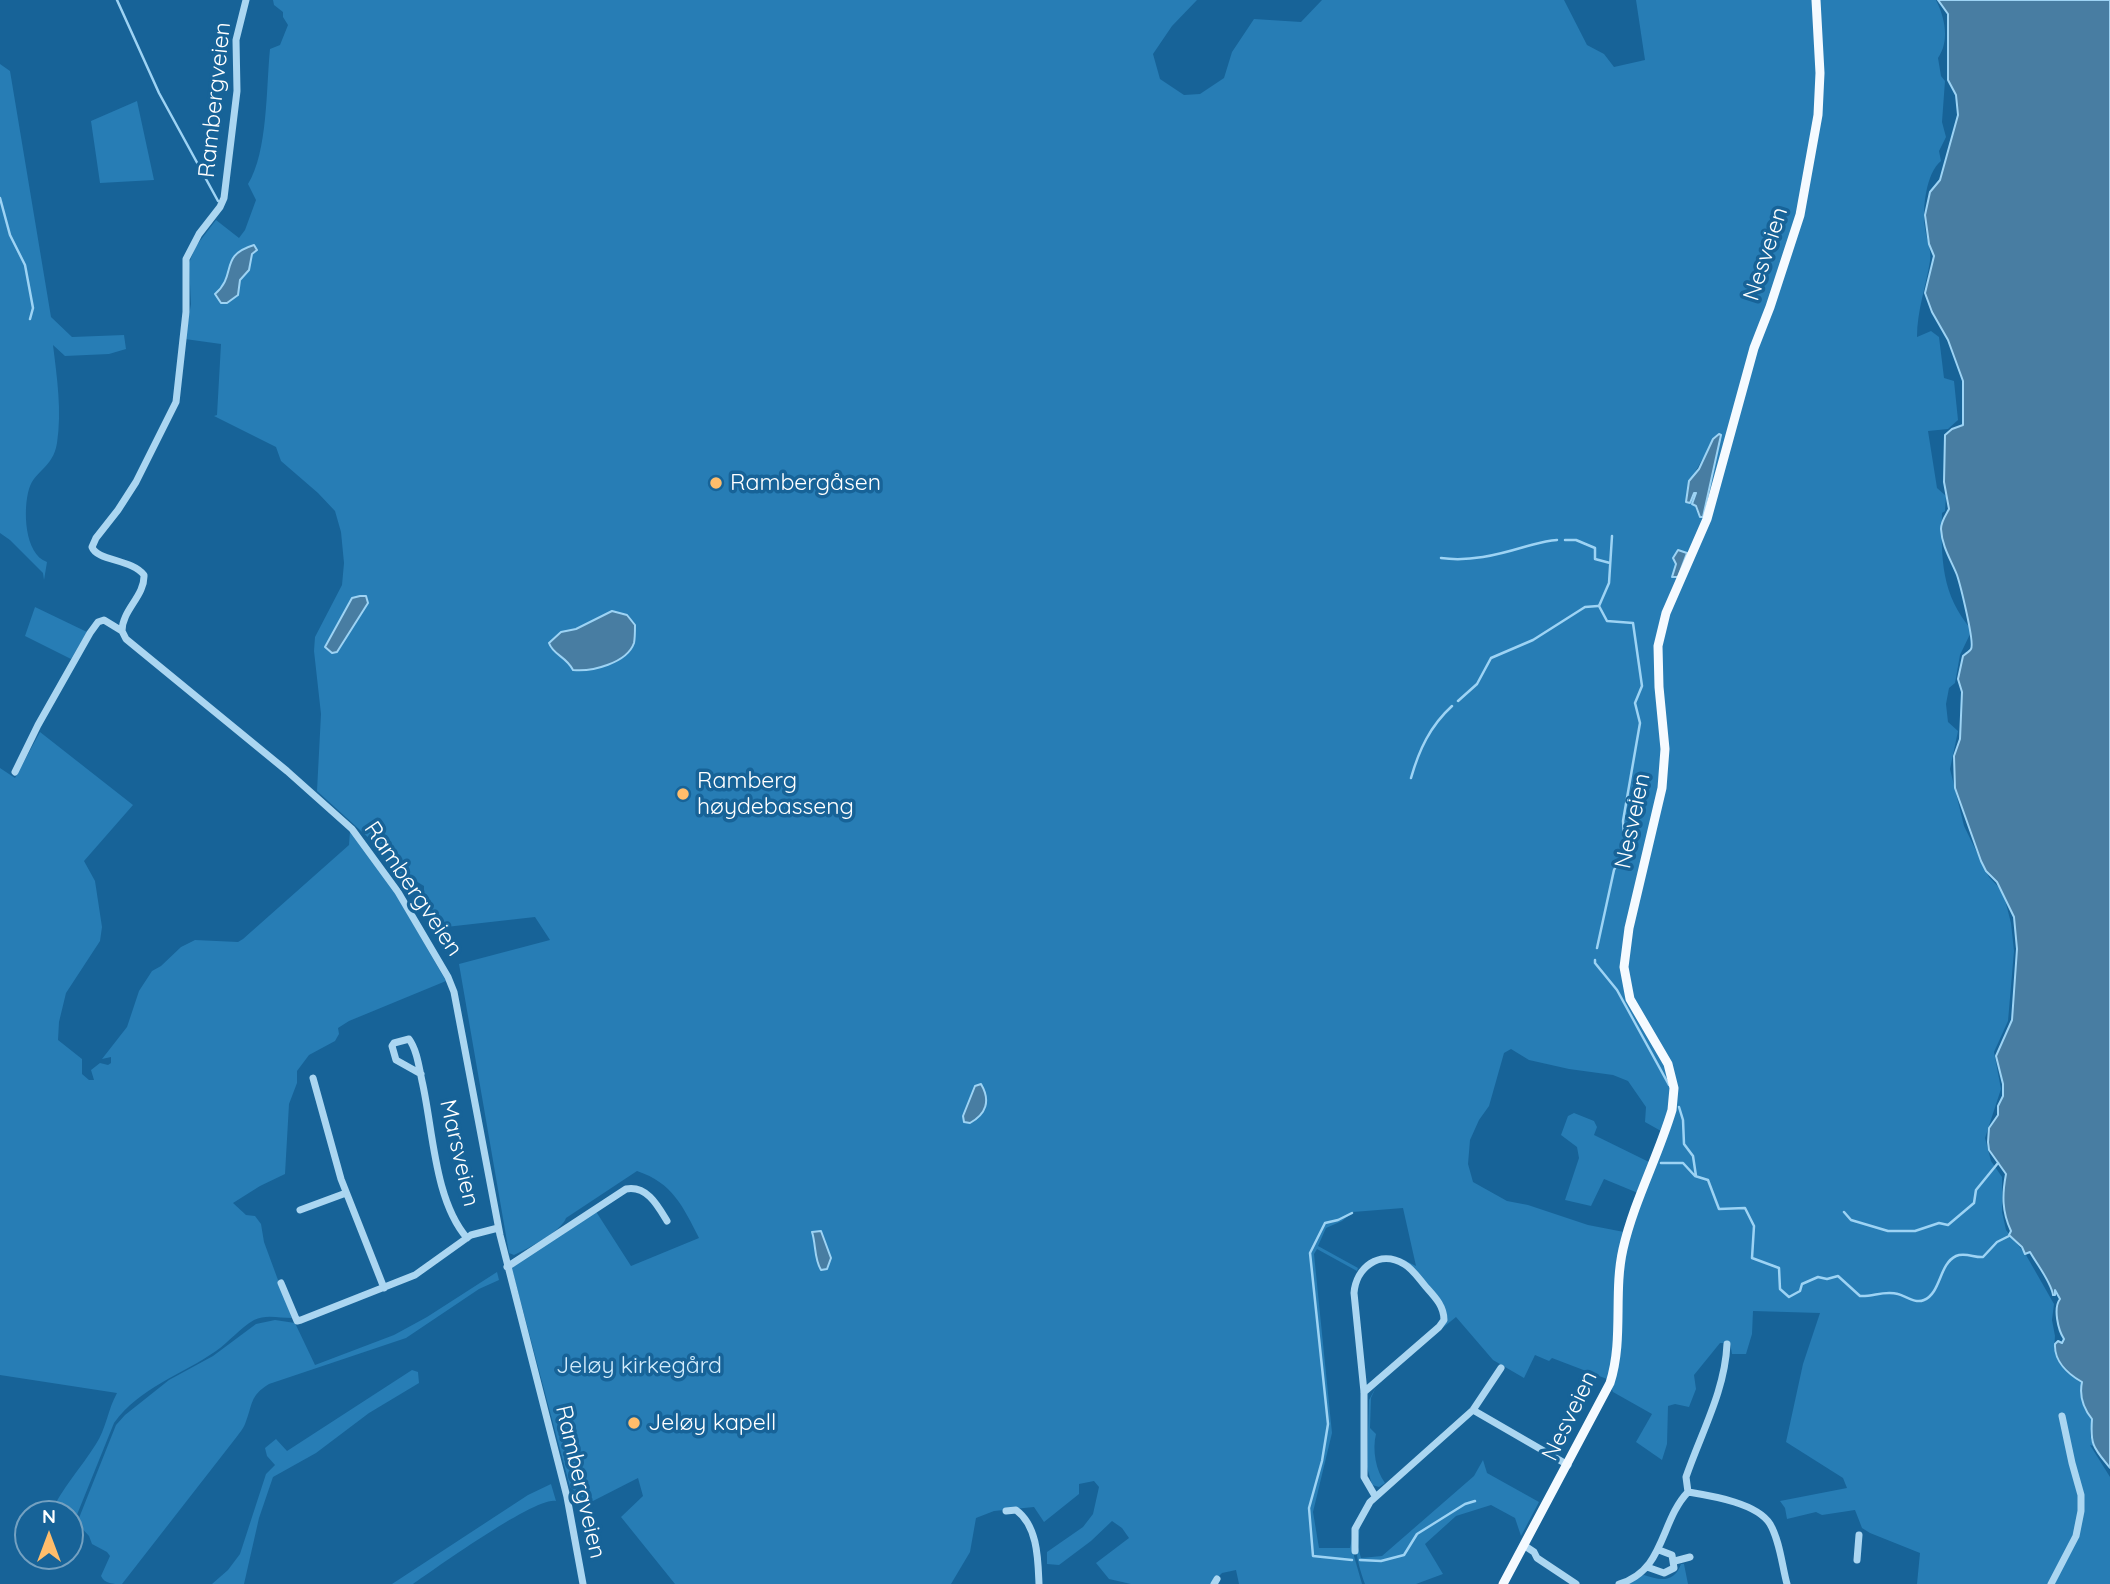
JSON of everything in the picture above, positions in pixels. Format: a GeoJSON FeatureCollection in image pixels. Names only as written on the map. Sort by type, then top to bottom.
{"type":"FeatureCollection","features":[{"type":"Feature","properties":{"kind":"main road","name":"Nesveien"},"geometry":{"type":"LineString","coordinates":[[1503,1584],[1604,1396],[1614,1370],[1623,1249],[1664,1137],[1673,1102],[1673,1080],[1668,1065],[1630,999],[1623,967],[1629,928],[1662,788],[1665,749],[1659,697],[1658,646],[1666,613],[1707,519],[1754,348],[1800,215],[1818,115],[1816,0]]}},
{"type":"Feature","properties":{"kind":"street","name":"Rambergveien"},"geometry":{"type":"LineString","coordinates":[[246,0],[236,40],[237,91],[224,198],[192,245],[185,263],[186,312],[176,402],[136,482],[92,547],[96,554],[131,565],[140,569],[144,575],[143,585],[122,622],[126,639],[288,771],[344,822],[398,892],[448,976],[454,992],[498,1228],[567,1497],[583,1584]]}},
{"type":"Feature","properties":{"kind":"street"},"geometry":{"type":"LineString","coordinates":[[15,772],[38,725],[95,624],[104,620],[122,631]]}},
{"type":"Feature","properties":{"kind":"street","name":"Marsveien"},"geometry":{"type":"LineString","coordinates":[[421,1074],[396,1060],[392,1046],[394,1043],[407,1039],[411,1042],[421,1074],[444,1188],[455,1220],[467,1238]]}},
{"type":"Feature","properties":{"kind":"street"},"geometry":{"type":"LineString","coordinates":[[313,1078],[346,1193],[384,1288]]}},
{"type":"Feature","properties":{"kind":"street"},"geometry":{"type":"LineString","coordinates":[[508,1267],[626,1189],[634,1188],[647,1194],[667,1221]]}},
{"type":"Feature","properties":{"kind":"street"},"geometry":{"type":"LineString","coordinates":[[300,1210],[346,1193]]}},
{"type":"Feature","properties":{"kind":"street"},"geometry":{"type":"LineString","coordinates":[[281,1283],[297,1321],[424,1270],[467,1238],[481,1231],[498,1228]]}},
{"type":"Feature","properties":{"kind":"street"},"geometry":{"type":"LineString","coordinates":[[1364,1392],[1444,1320],[1441,1306],[1412,1270],[1391,1259],[1370,1263],[1360,1272],[1354,1284],[1364,1392],[1364,1477],[1375,1496]]}},
{"type":"Feature","properties":{"kind":"street"},"geometry":{"type":"LineString","coordinates":[[1619,1584],[1634,1578],[1660,1550],[1679,1502],[1688,1492],[1686,1477],[1725,1368],[1727,1345]]}},
{"type":"Feature","properties":{"kind":"street"},"geometry":{"type":"LineString","coordinates":[[1355,1551],[1357,1521],[1375,1496],[1473,1410],[1501,1368]]}},
{"type":"Feature","properties":{"kind":"street"},"geometry":{"type":"LineString","coordinates":[[1473,1410],[1568,1465]]}},
{"type":"Feature","properties":{"kind":"street"},"geometry":{"type":"LineString","coordinates":[[2051,1584],[2076,1536],[2081,1511],[2081,1494],[2062,1416]]}},
{"type":"Feature","properties":{"kind":"street"},"geometry":{"type":"LineString","coordinates":[[1688,1492],[1743,1505],[1760,1514],[1772,1528],[1787,1584]]}},
{"type":"Feature","properties":{"kind":"street"},"geometry":{"type":"LineString","coordinates":[[1006,1511],[1016,1510],[1029,1524],[1037,1553],[1039,1584]]}},
{"type":"Feature","properties":{"kind":"street"},"geometry":{"type":"LineString","coordinates":[[1857,1560],[1859,1535]]}},
{"type":"Feature","properties":{"kind":"street"},"geometry":{"type":"LineString","coordinates":[[1523,1549],[1576,1584]]}},
{"type":"Feature","properties":{"kind":"street"},"geometry":{"type":"LineString","coordinates":[[1647,1567],[1667,1572],[1674,1568],[1672,1555],[1660,1550]]}},
{"type":"Feature","properties":{"kind":"street"},"geometry":{"type":"LineString","coordinates":[[1675,1561],[1690,1557]]}},
{"type":"Feature","properties":{"kind":"street"},"geometry":{"type":"LineString","coordinates":[[1556,1584],[1561,1574]]}},
{"type":"Feature","properties":{"kind":"green space","name":"Jeløy kirkegård"},"geometry":{"type":"Polygon","coordinates":[[[273,0],[1197,0],[1172,26],[1153,54],[1160,79],[1184,95],[1200,94],[1224,78],[1232,52],[1254,19],[1301,22],[1322,0],[1564,0],[1587,45],[1604,54],[1614,67],[1645,60],[1636,0],[1936,0],[1945,29],[1944,44],[1938,58],[1941,76],[1945,81],[1942,122],[1946,137],[1939,151],[1941,161],[1932,174],[1925,202],[1925,228],[1930,257],[1917,337],[1931,331],[1939,337],[1944,378],[1954,381],[1958,420],[1948,429],[1928,431],[1937,488],[1946,496],[1945,511],[1942,513],[1945,575],[1954,603],[1972,630],[1960,655],[1955,683],[1949,688],[1946,704],[1948,722],[1958,731],[1950,769],[1964,826],[1989,877],[2003,892],[2011,923],[2014,951],[2008,1021],[1994,1052],[2001,1089],[1985,1138],[1991,1161],[2002,1177],[2002,1212],[2006,1230],[2026,1255],[2054,1304],[2054,1349],[2065,1369],[2082,1382],[2083,1402],[2092,1420],[2090,1434],[2093,1446],[2090,1445],[2110,1477],[2110,1584],[1917,1584],[1920,1553],[1862,1528],[1855,1510],[1822,1515],[1816,1512],[1787,1519],[1785,1508],[1780,1501],[1847,1488],[1843,1478],[1786,1442],[1803,1364],[1820,1313],[1753,1311],[1752,1334],[1746,1354],[1732,1354],[1730,1343],[1720,1343],[1694,1375],[1696,1389],[1689,1407],[1675,1404],[1668,1406],[1667,1444],[1662,1460],[1636,1442],[1652,1414],[1613,1392],[1607,1379],[1552,1358],[1549,1361],[1535,1355],[1524,1378],[1493,1360],[1456,1317],[1440,1330],[1447,1318],[1444,1306],[1404,1260],[1416,1266],[1403,1208],[1353,1212],[1342,1221],[1326,1228],[1318,1246],[1358,1268],[1357,1271],[1317,1249],[1314,1254],[1332,1433],[1313,1512],[1319,1548],[1350,1548],[1355,1523],[1354,1556],[1362,1584],[1239,1584],[1236,1570],[1222,1573],[1211,1584],[1131,1584],[1109,1579],[1096,1563],[1129,1538],[1122,1528],[1112,1521],[1059,1565],[1047,1564],[1047,1552],[1083,1527],[1093,1514],[1099,1487],[1094,1481],[1079,1484],[1079,1494],[1044,1522],[1034,1507],[994,1511],[976,1518],[970,1552],[951,1584],[675,1584],[621,1517],[643,1496],[638,1478],[589,1503],[570,1487],[512,1269],[595,1210],[631,1266],[699,1238],[676,1197],[660,1182],[637,1171],[566,1218],[558,1229],[543,1240],[514,1255],[509,1253],[459,964],[550,940],[535,917],[446,927],[417,910],[424,903],[424,886],[411,878],[397,881],[371,840],[317,791],[321,714],[315,637],[342,585],[344,563],[341,532],[335,511],[281,461],[276,447],[214,416],[217,415],[221,344],[185,339],[191,304],[189,263],[196,246],[216,220],[239,238],[245,230],[256,200],[248,184],[255,171],[263,138],[270,49],[280,45],[288,25],[283,12],[274,5],[273,0]],[[1721,435],[1712,443],[1689,481],[1694,493],[1697,493],[1695,500],[1700,517],[1703,517],[1721,435]],[[1511,1049],[1504,1053],[1489,1106],[1470,1140],[1468,1164],[1473,1182],[1507,1201],[1528,1205],[1588,1225],[1624,1232],[1638,1193],[1604,1179],[1591,1206],[1565,1200],[1579,1158],[1577,1147],[1561,1135],[1568,1116],[1574,1113],[1594,1121],[1597,1127],[1594,1135],[1649,1162],[1661,1131],[1645,1122],[1646,1107],[1628,1081],[1613,1075],[1529,1060],[1511,1049]]]}},
{"type":"Feature","properties":{"kind":"green space"},"geometry":{"type":"Polygon","coordinates":[[[0,64],[10,71],[51,317],[72,337],[124,335],[126,349],[109,354],[65,356],[53,345],[59,407],[57,443],[52,458],[35,477],[29,489],[26,508],[30,541],[39,557],[47,562],[44,580],[43,573],[0,533],[0,64]]]}},
{"type":"Feature","properties":{"kind":"green space"},"geometry":{"type":"Polygon","coordinates":[[[137,101],[154,180],[100,183],[91,121],[137,101]]]}},
{"type":"Feature","properties":{"kind":"green space"},"geometry":{"type":"Polygon","coordinates":[[[35,607],[87,632],[71,659],[25,636],[35,607]]]}},
{"type":"Feature","properties":{"kind":"green space"},"geometry":{"type":"Polygon","coordinates":[[[40,732],[133,805],[84,861],[95,881],[102,927],[100,941],[66,993],[58,1040],[82,1059],[82,1074],[89,1080],[94,1080],[91,1070],[100,1063],[111,1063],[111,1057],[102,1059],[127,1027],[139,991],[152,971],[181,947],[195,940],[238,942],[243,939],[349,845],[350,831],[387,879],[446,981],[349,1021],[338,1028],[339,1034],[335,1041],[309,1055],[297,1071],[297,1083],[289,1104],[285,1174],[233,1203],[246,1215],[255,1216],[261,1224],[264,1242],[292,1318],[268,1317],[254,1320],[203,1360],[136,1400],[114,1423],[83,1500],[57,1500],[99,1438],[117,1393],[0,1375],[0,768],[15,778],[40,732]]]}},
{"type":"Feature","properties":{"kind":"green space"},"geometry":{"type":"Polygon","coordinates":[[[497,1272],[499,1280],[479,1289],[406,1338],[263,1388],[252,1401],[240,1432],[122,1584],[103,1579],[101,1576],[110,1556],[92,1544],[84,1531],[84,1505],[116,1425],[125,1415],[169,1380],[213,1356],[256,1324],[275,1320],[295,1323],[315,1365],[394,1335],[497,1272]]]}},
{"type":"Feature","properties":{"kind":"green space"},"geometry":{"type":"Polygon","coordinates":[[[412,1370],[418,1372],[419,1383],[369,1413],[316,1453],[273,1477],[259,1518],[244,1584],[212,1584],[228,1570],[240,1554],[266,1474],[275,1465],[267,1456],[265,1448],[276,1439],[287,1451],[412,1370]]]}},
{"type":"Feature","properties":{"kind":"green space"},"geometry":{"type":"Polygon","coordinates":[[[1376,1387],[1371,1398],[1370,1428],[1376,1434],[1376,1460],[1385,1483],[1379,1487],[1372,1485],[1367,1467],[1369,1400],[1376,1387]]]}},
{"type":"Feature","properties":{"kind":"green space"},"geometry":{"type":"Polygon","coordinates":[[[1483,1460],[1487,1473],[1539,1502],[1521,1536],[1515,1518],[1491,1505],[1456,1516],[1425,1544],[1443,1574],[1416,1584],[1365,1584],[1356,1546],[1360,1525],[1358,1547],[1361,1558],[1382,1556],[1474,1476],[1483,1460]]]}},
{"type":"Feature","properties":{"kind":"green space"},"geometry":{"type":"Polygon","coordinates":[[[551,1484],[556,1501],[528,1510],[508,1521],[413,1584],[392,1584],[528,1495],[551,1484]]]}},
{"type":"Feature","properties":{"kind":"green space"},"geometry":{"type":"Polygon","coordinates":[[[1681,1564],[1684,1564],[1688,1584],[1628,1584],[1644,1575],[1660,1579],[1670,1578],[1681,1564]]]}},
{"type":"Feature","properties":{"kind":"shaded area"},"geometry":{"type":"Polygon","coordinates":[[[1938,0],[2110,0],[2110,1468],[2093,1441],[2092,1419],[2083,1402],[2082,1382],[2067,1371],[2055,1350],[2055,1344],[2058,1341],[2062,1343],[2064,1339],[2057,1319],[2060,1299],[2055,1290],[2053,1295],[2047,1279],[2030,1252],[2025,1254],[2022,1247],[2009,1235],[2011,1231],[2004,1203],[2006,1174],[1989,1150],[1988,1142],[1989,1128],[1998,1115],[1998,1106],[2003,1096],[1996,1056],[2012,1020],[2017,949],[2014,917],[1997,882],[1981,861],[1955,788],[1954,756],[1960,739],[1962,692],[1958,679],[1963,656],[1972,644],[1959,581],[1945,548],[1941,529],[1949,509],[1944,482],[1945,435],[1963,425],[1963,381],[1948,340],[1925,293],[1934,256],[1929,244],[1925,215],[1930,192],[1940,180],[1958,115],[1956,95],[1948,80],[1948,14],[1938,0]]]}},
{"type":"Feature","properties":{"kind":"shaded area"},"geometry":{"type":"Polygon","coordinates":[[[254,245],[257,250],[252,254],[249,270],[240,280],[238,295],[227,303],[221,303],[215,294],[226,279],[232,260],[243,249],[254,245]]]}},
{"type":"Feature","properties":{"kind":"shaded area"},"geometry":{"type":"Polygon","coordinates":[[[1721,435],[1703,517],[1700,517],[1696,506],[1692,504],[1696,493],[1690,503],[1686,502],[1689,481],[1699,469],[1713,439],[1721,435]]]}},
{"type":"Feature","properties":{"kind":"shaded area"},"geometry":{"type":"Polygon","coordinates":[[[1678,550],[1687,553],[1678,577],[1672,577],[1676,564],[1673,558],[1678,550]]]}},
{"type":"Feature","properties":{"kind":"shaded area"},"geometry":{"type":"Polygon","coordinates":[[[366,596],[368,603],[337,652],[332,653],[325,647],[352,598],[366,596]]]}},
{"type":"Feature","properties":{"kind":"shaded area"},"geometry":{"type":"Polygon","coordinates":[[[612,611],[627,615],[635,625],[634,643],[617,661],[599,668],[573,670],[551,647],[549,643],[561,632],[576,629],[612,611]]]}},
{"type":"Feature","properties":{"kind":"shaded area"},"geometry":{"type":"Polygon","coordinates":[[[981,1084],[986,1096],[983,1111],[970,1123],[964,1122],[963,1116],[975,1086],[981,1084]]]}},
{"type":"Feature","properties":{"kind":"shaded area"},"geometry":{"type":"Polygon","coordinates":[[[821,1231],[831,1258],[827,1269],[821,1270],[812,1232],[821,1231]]]}},
{"type":"Feature","properties":{"kind":"waterway"},"geometry":{"type":"LineString","coordinates":[[117,0],[159,93],[218,201]]}},
{"type":"Feature","properties":{"kind":"waterway"},"geometry":{"type":"LineString","coordinates":[[0,198],[10,235],[25,265],[33,308],[30,319]]}},
{"type":"Feature","properties":{"kind":"waterway"},"geometry":{"type":"LineString","coordinates":[[1597,948],[1614,870],[1625,850],[1623,821],[1640,723],[1635,703],[1642,686],[1633,623],[1607,621],[1599,606],[1609,583],[1612,536]]}},
{"type":"Feature","properties":{"kind":"waterway"},"geometry":{"type":"LineString","coordinates":[[1441,558],[1483,557],[1557,540]]}},
{"type":"Feature","properties":{"kind":"waterway"},"geometry":{"type":"LineString","coordinates":[[1565,540],[1576,540],[1595,548],[1595,559],[1610,563]]}},
{"type":"Feature","properties":{"kind":"waterway"},"geometry":{"type":"LineString","coordinates":[[1458,701],[1477,684],[1491,658],[1533,640],[1585,607],[1598,606]]}},
{"type":"Feature","properties":{"kind":"waterway"},"geometry":{"type":"LineString","coordinates":[[1411,778],[1426,739],[1452,706]]}},
{"type":"Feature","properties":{"kind":"waterway"},"geometry":{"type":"LineString","coordinates":[[1595,960],[1617,990],[1669,1085]]}},
{"type":"Feature","properties":{"kind":"waterway"},"geometry":{"type":"LineString","coordinates":[[1679,1107],[1683,1120],[1684,1144],[1693,1156],[1696,1176]]}},
{"type":"Feature","properties":{"kind":"waterway"},"geometry":{"type":"LineString","coordinates":[[1661,1163],[1683,1163],[1695,1176],[1708,1180],[1719,1209],[1745,1208],[1754,1226],[1752,1258],[1779,1268],[1780,1289],[1789,1297],[1800,1291],[1802,1284],[1818,1277],[1827,1279],[1838,1276],[1860,1296],[1893,1293],[1921,1301],[1934,1291],[1950,1260],[1963,1255],[1983,1257],[1997,1242],[2009,1236]]}},
{"type":"Feature","properties":{"kind":"waterway"},"geometry":{"type":"LineString","coordinates":[[1844,1212],[1851,1220],[1888,1231],[1915,1231],[1939,1223],[1948,1225],[1974,1203],[1976,1190],[1998,1163]]}},
{"type":"Feature","properties":{"kind":"waterway"},"geometry":{"type":"LineString","coordinates":[[1352,1213],[1325,1223],[1310,1253],[1328,1424],[1322,1461],[1309,1508],[1313,1556],[1352,1560]]}},
{"type":"Feature","properties":{"kind":"waterway"},"geometry":{"type":"LineString","coordinates":[[1360,1560],[1381,1561],[1404,1555],[1417,1534],[1465,1504],[1475,1501]]}},
{"type":"Feature","properties":{"kind":"place","name":"Rambergåsen"},"geometry":{"type":"Point","coordinates":[716,483]}},
{"type":"Feature","properties":{"kind":"place","name":"Ramberg høydebasseng"},"geometry":{"type":"Point","coordinates":[683,794]}},
{"type":"Feature","properties":{"kind":"place","name":"Jeløy kapell"},"geometry":{"type":"Point","coordinates":[634,1423]}}]}
